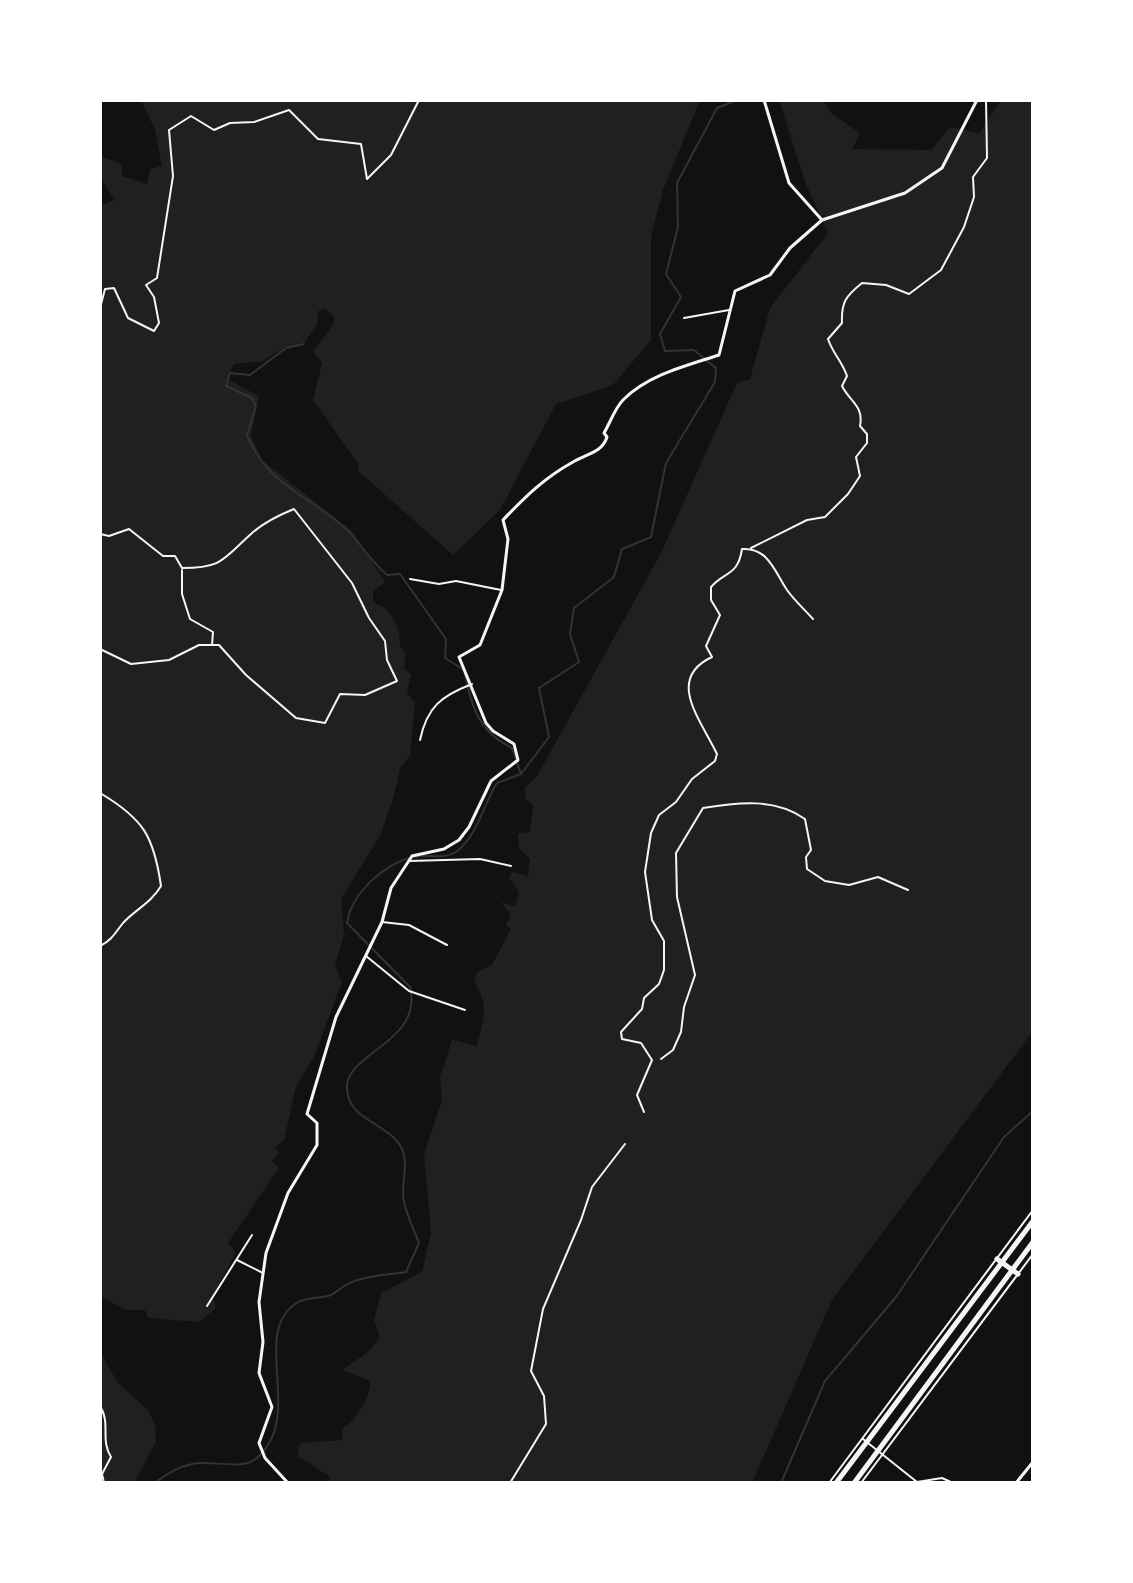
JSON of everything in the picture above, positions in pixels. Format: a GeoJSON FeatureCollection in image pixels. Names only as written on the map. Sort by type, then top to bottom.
{"type":"FeatureCollection","features":[{"type":"Feature","properties":{"kind":"main road"},"geometry":{"type":"LineString","coordinates":[[836,1483],[865,1440],[1033,1221]]}},
{"type":"Feature","properties":{"kind":"main road"},"geometry":{"type":"LineString","coordinates":[[854,1483],[881,1452],[1015,1272],[1033,1242]]}},
{"type":"Feature","properties":{"kind":"main road"},"geometry":{"type":"LineString","coordinates":[[1000,1261],[1015,1272]]}},
{"type":"Feature","properties":{"kind":"street"},"geometry":{"type":"LineString","coordinates":[[764,100],[789,183],[822,220]]}},
{"type":"Feature","properties":{"kind":"street"},"geometry":{"type":"LineString","coordinates":[[288,1483],[265,1458],[259,1443],[272,1407],[259,1373],[266,1253],[288,1193],[317,1145],[317,1123],[307,1114],[324,1067],[331,1030],[382,922],[391,888],[412,856],[444,849],[459,840],[469,827],[491,781],[516,762],[514,744],[486,723],[459,657],[480,645],[502,590],[508,539],[503,520],[526,493],[564,466],[600,450],[607,437],[604,433],[620,402],[669,371],[719,355],[735,291],[770,275],[790,248],[822,220],[905,193],[942,168],[977,100]]}},
{"type":"Feature","properties":{"kind":"street"},"geometry":{"type":"LineString","coordinates":[[1016,1483],[1033,1462]]}},
{"type":"Feature","properties":{"kind":"lane"},"geometry":{"type":"LineString","coordinates":[[684,318],[730,310]]}},
{"type":"Feature","properties":{"kind":"lane"},"geometry":{"type":"LineString","coordinates":[[410,579],[439,584],[456,581],[502,590]]}},
{"type":"Feature","properties":{"kind":"lane"},"geometry":{"type":"LineString","coordinates":[[420,740],[425,717],[433,706],[472,684]]}},
{"type":"Feature","properties":{"kind":"lane"},"geometry":{"type":"LineString","coordinates":[[409,861],[480,859],[511,866]]}},
{"type":"Feature","properties":{"kind":"lane"},"geometry":{"type":"LineString","coordinates":[[382,922],[409,925],[447,945]]}},
{"type":"Feature","properties":{"kind":"lane"},"geometry":{"type":"LineString","coordinates":[[365,955],[409,991],[465,1010]]}},
{"type":"Feature","properties":{"kind":"lane"},"geometry":{"type":"LineString","coordinates":[[1000,1261],[1033,1210]]}},
{"type":"Feature","properties":{"kind":"lane"},"geometry":{"type":"LineString","coordinates":[[207,1306],[252,1235]]}},
{"type":"Feature","properties":{"kind":"lane"},"geometry":{"type":"LineString","coordinates":[[1015,1272],[1033,1254]]}},
{"type":"Feature","properties":{"kind":"lane"},"geometry":{"type":"LineString","coordinates":[[236,1259],[263,1273]]}},
{"type":"Feature","properties":{"kind":"lane"},"geometry":{"type":"LineString","coordinates":[[829,1483],[865,1440],[917,1482],[942,1478],[953,1483]]}},
{"type":"Feature","properties":{"kind":"lane"},"geometry":{"type":"LineString","coordinates":[[861,1483],[881,1452]]}},
{"type":"Feature","properties":{"kind":"path"},"geometry":{"type":"LineString","coordinates":[[100,308],[105,289],[114,288],[128,318],[154,331],[159,323],[154,297],[146,285],[157,278],[173,176],[169,130],[179,123],[191,116],[214,130],[230,123],[254,122],[289,110],[318,139],[361,144],[367,179],[391,155],[419,100]]}},
{"type":"Feature","properties":{"kind":"path"},"geometry":{"type":"LineString","coordinates":[[750,549],[807,520],[825,517],[860,476],[856,457],[867,443],[867,434],[860,426],[862,416],[856,401],[847,395],[842,386],[847,376],[842,362],[833,356],[828,339],[842,323],[841,307],[846,296],[862,283],[886,285],[909,294],[941,270],[955,249],[970,211],[973,177],[987,158],[986,100]]}},
{"type":"Feature","properties":{"kind":"path"},"geometry":{"type":"LineString","coordinates":[[100,649],[131,664],[169,660],[199,645],[219,645],[246,675],[296,718],[325,723],[340,694],[365,695],[397,681],[387,660],[385,641],[369,618],[352,583],[294,509],[251,534],[232,556],[204,568],[182,568]]}},
{"type":"Feature","properties":{"kind":"path"},"geometry":{"type":"LineString","coordinates":[[100,534],[109,536],[129,529],[163,556],[175,556],[182,568],[182,594],[190,619],[213,632],[212,645]]}},
{"type":"Feature","properties":{"kind":"path"},"geometry":{"type":"LineString","coordinates":[[644,1112],[637,1095],[652,1060],[641,1043],[622,1039],[621,1032],[642,1009],[644,998],[659,984],[664,970],[664,941],[652,920],[645,872],[651,833],[659,815],[676,802],[692,779],[715,761],[717,754],[692,703],[687,683],[695,665],[712,657],[706,646],[720,615],[711,600],[711,587],[717,580],[730,575],[740,560],[742,549],[750,549],[765,555],[787,590],[813,619]]}},
{"type":"Feature","properties":{"kind":"path"},"geometry":{"type":"LineString","coordinates":[[100,793],[124,807],[147,831],[156,852],[161,886],[151,902],[124,922],[111,941],[100,946]]}},
{"type":"Feature","properties":{"kind":"path"},"geometry":{"type":"LineString","coordinates":[[661,1059],[673,1050],[681,1032],[684,1007],[695,975],[677,897],[676,853],[703,808],[732,803],[786,805],[805,819],[811,850],[806,857],[807,869],[825,881],[849,885],[878,877],[908,890]]}},
{"type":"Feature","properties":{"kind":"path"},"geometry":{"type":"LineString","coordinates":[[510,1483],[546,1424],[544,1396],[531,1371],[543,1309],[592,1187],[625,1144]]}},
{"type":"Feature","properties":{"kind":"path"},"geometry":{"type":"LineString","coordinates":[[100,1406],[106,1420],[104,1446],[111,1457],[102,1474],[104,1483]]}},
{"type":"Feature","properties":{"kind":"shaded area"},"geometry":{"type":"Polygon","coordinates":[[[141,100],[700,100],[663,190],[651,236],[651,340],[613,385],[556,404],[500,510],[453,555],[357,470],[359,465],[313,400],[322,363],[313,351],[333,325],[334,317],[325,309],[318,311],[317,324],[302,346],[285,347],[263,361],[234,364],[227,379],[259,396],[251,436],[262,460],[352,531],[385,582],[373,591],[373,602],[386,609],[397,626],[400,647],[406,653],[404,668],[411,675],[407,692],[415,703],[410,756],[400,768],[380,836],[341,899],[344,935],[335,965],[342,982],[314,1057],[296,1086],[284,1140],[275,1148],[279,1153],[272,1161],[279,1168],[228,1243],[236,1253],[212,1297],[216,1308],[199,1322],[148,1318],[145,1310],[126,1310],[100,1296],[100,206],[114,200],[100,177],[100,156],[122,164],[122,176],[147,184],[150,169],[162,166],[155,130],[141,100]]]}},
{"type":"Feature","properties":{"kind":"shaded area"},"geometry":{"type":"Polygon","coordinates":[[[779,100],[823,100],[832,114],[860,133],[852,149],[931,150],[950,127],[979,133],[1001,100],[1033,100],[1033,1031],[832,1300],[752,1483],[330,1483],[330,1477],[298,1456],[300,1443],[342,1440],[343,1428],[362,1408],[370,1381],[342,1370],[368,1352],[380,1337],[374,1320],[381,1293],[422,1272],[431,1232],[424,1154],[442,1100],[440,1077],[452,1040],[477,1046],[484,1006],[474,982],[477,972],[492,965],[511,929],[506,925],[511,915],[501,902],[515,907],[519,892],[509,878],[512,872],[528,876],[530,859],[519,848],[518,834],[530,832],[533,806],[525,798],[525,788],[537,776],[661,553],[737,383],[750,379],[770,308],[828,233],[806,184],[779,100]]]}},
{"type":"Feature","properties":{"kind":"shaded area"},"geometry":{"type":"Polygon","coordinates":[[[100,1352],[118,1383],[148,1410],[155,1424],[156,1442],[134,1483],[100,1483],[100,1352]]]}},
{"type":"Feature","properties":{"kind":"waterway"},"geometry":{"type":"LineString","coordinates":[[154,1483],[187,1465],[244,1464],[258,1457],[271,1440],[277,1420],[277,1335],[283,1318],[299,1302],[331,1295],[358,1280],[406,1272],[419,1243],[404,1202],[404,1153],[395,1139],[353,1106],[347,1085],[360,1063],[397,1033],[406,1020],[411,1005],[410,987],[347,923],[350,911],[373,879],[395,864],[420,856],[452,854],[464,845],[497,783],[521,774],[549,737],[539,688],[579,662],[570,634],[574,608],[614,577],[622,549],[651,537],[666,463],[715,382],[716,368],[694,350],[665,351],[660,334],[681,297],[666,274],[678,227],[677,183],[717,108],[737,100]]}},
{"type":"Feature","properties":{"kind":"waterway"},"geometry":{"type":"LineString","coordinates":[[304,344],[286,348],[250,375],[230,373],[226,386],[252,398],[256,407],[247,435],[277,478],[345,528],[387,575],[400,574],[446,639],[445,658],[464,670],[478,716],[491,734],[512,748],[521,774]]}},
{"type":"Feature","properties":{"kind":"waterway"},"geometry":{"type":"LineString","coordinates":[[781,1483],[825,1381],[896,1297],[1004,1137],[1033,1111]]}}]}
